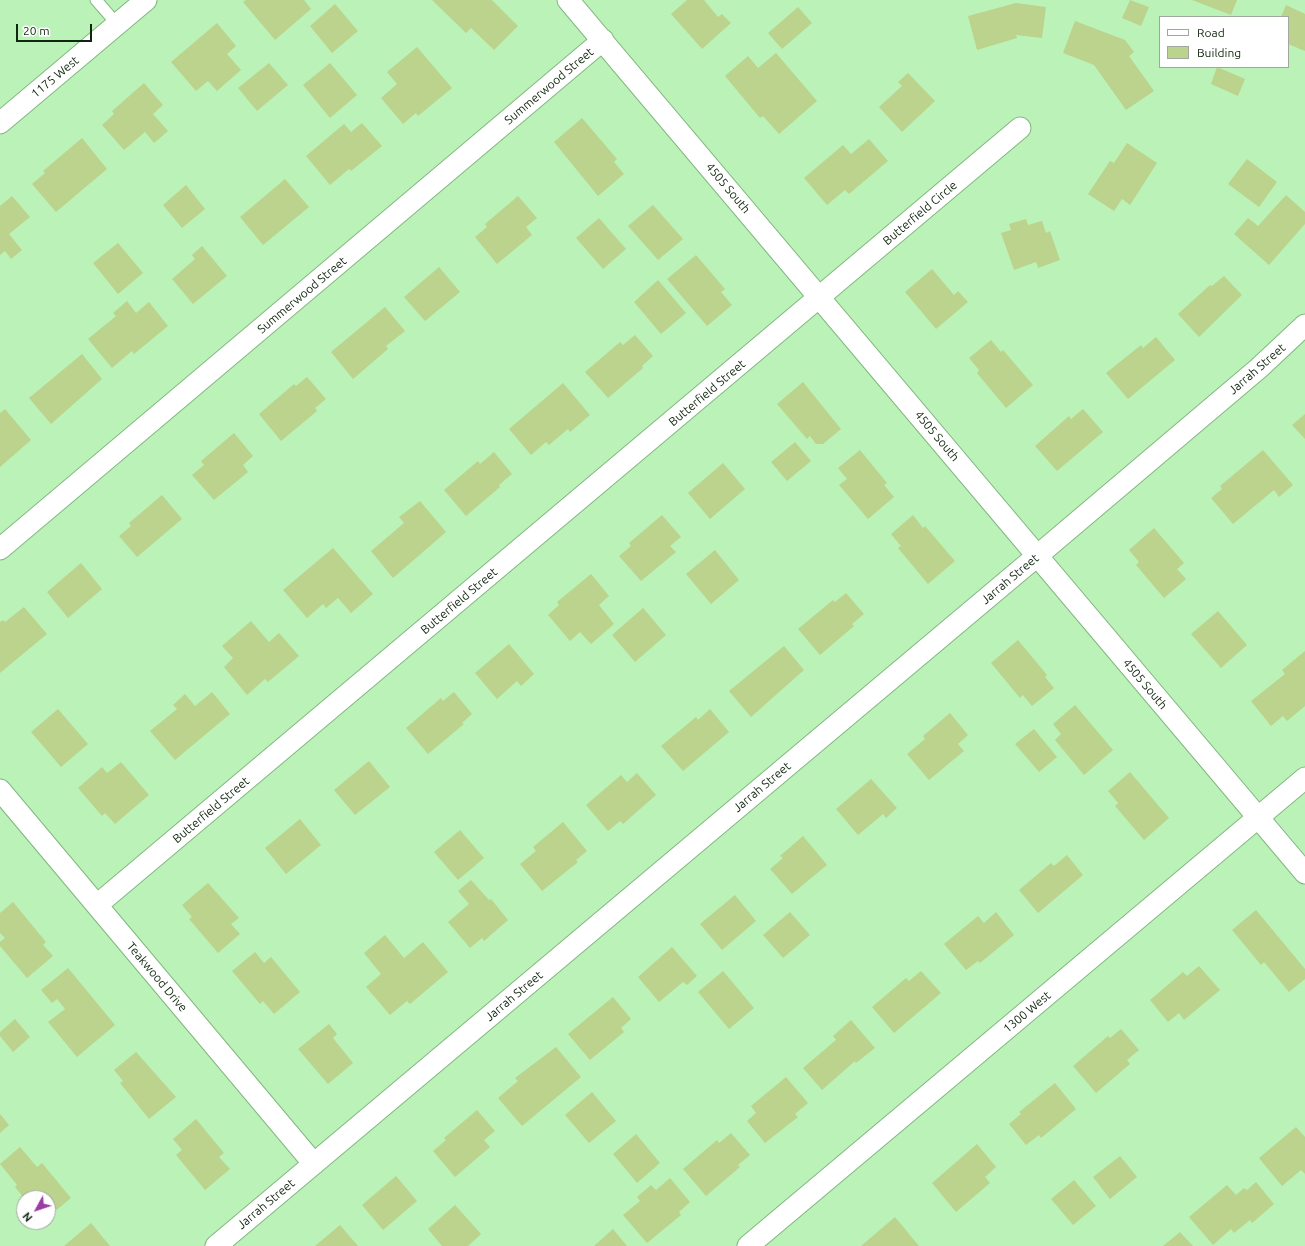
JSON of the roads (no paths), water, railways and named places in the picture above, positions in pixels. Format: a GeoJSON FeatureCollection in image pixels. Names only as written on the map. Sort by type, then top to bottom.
{"type":"FeatureCollection","features":[{"type":"Feature","properties":{"kind":"street","name":"1175 West"},"geometry":{"type":"LineString","coordinates":[[0,123],[146,0]]}},
{"type":"Feature","properties":{"kind":"street","name":"4505 South"},"geometry":{"type":"LineString","coordinates":[[568,0],[1305,873]]}},
{"type":"Feature","properties":{"kind":"street","name":"Summerwood Street"},"geometry":{"type":"LineString","coordinates":[[0,549],[603,40]]}},
{"type":"Feature","properties":{"kind":"street","name":"Butterfield Circle"},"geometry":{"type":"LineString","coordinates":[[820,297],[1020,128]]}},
{"type":"Feature","properties":{"kind":"street","name":"Butterfield Street"},"geometry":{"type":"LineString","coordinates":[[97,905],[820,297]]}},
{"type":"Feature","properties":{"kind":"street","name":"Jarrah Street"},"geometry":{"type":"LineString","coordinates":[[216,1246],[1037,556],[1259,368],[1305,325]]}},
{"type":"Feature","properties":{"kind":"street","name":"1300 West"},"geometry":{"type":"LineString","coordinates":[[748,1246],[1305,778]]}},
{"type":"Feature","properties":{"kind":"street","name":"Teakwood Drive"},"geometry":{"type":"LineString","coordinates":[[0,790],[314,1164]]}},
{"type":"Feature","properties":{"kind":"lane"},"geometry":{"type":"LineString","coordinates":[[96,0],[117,24]]}}]}
